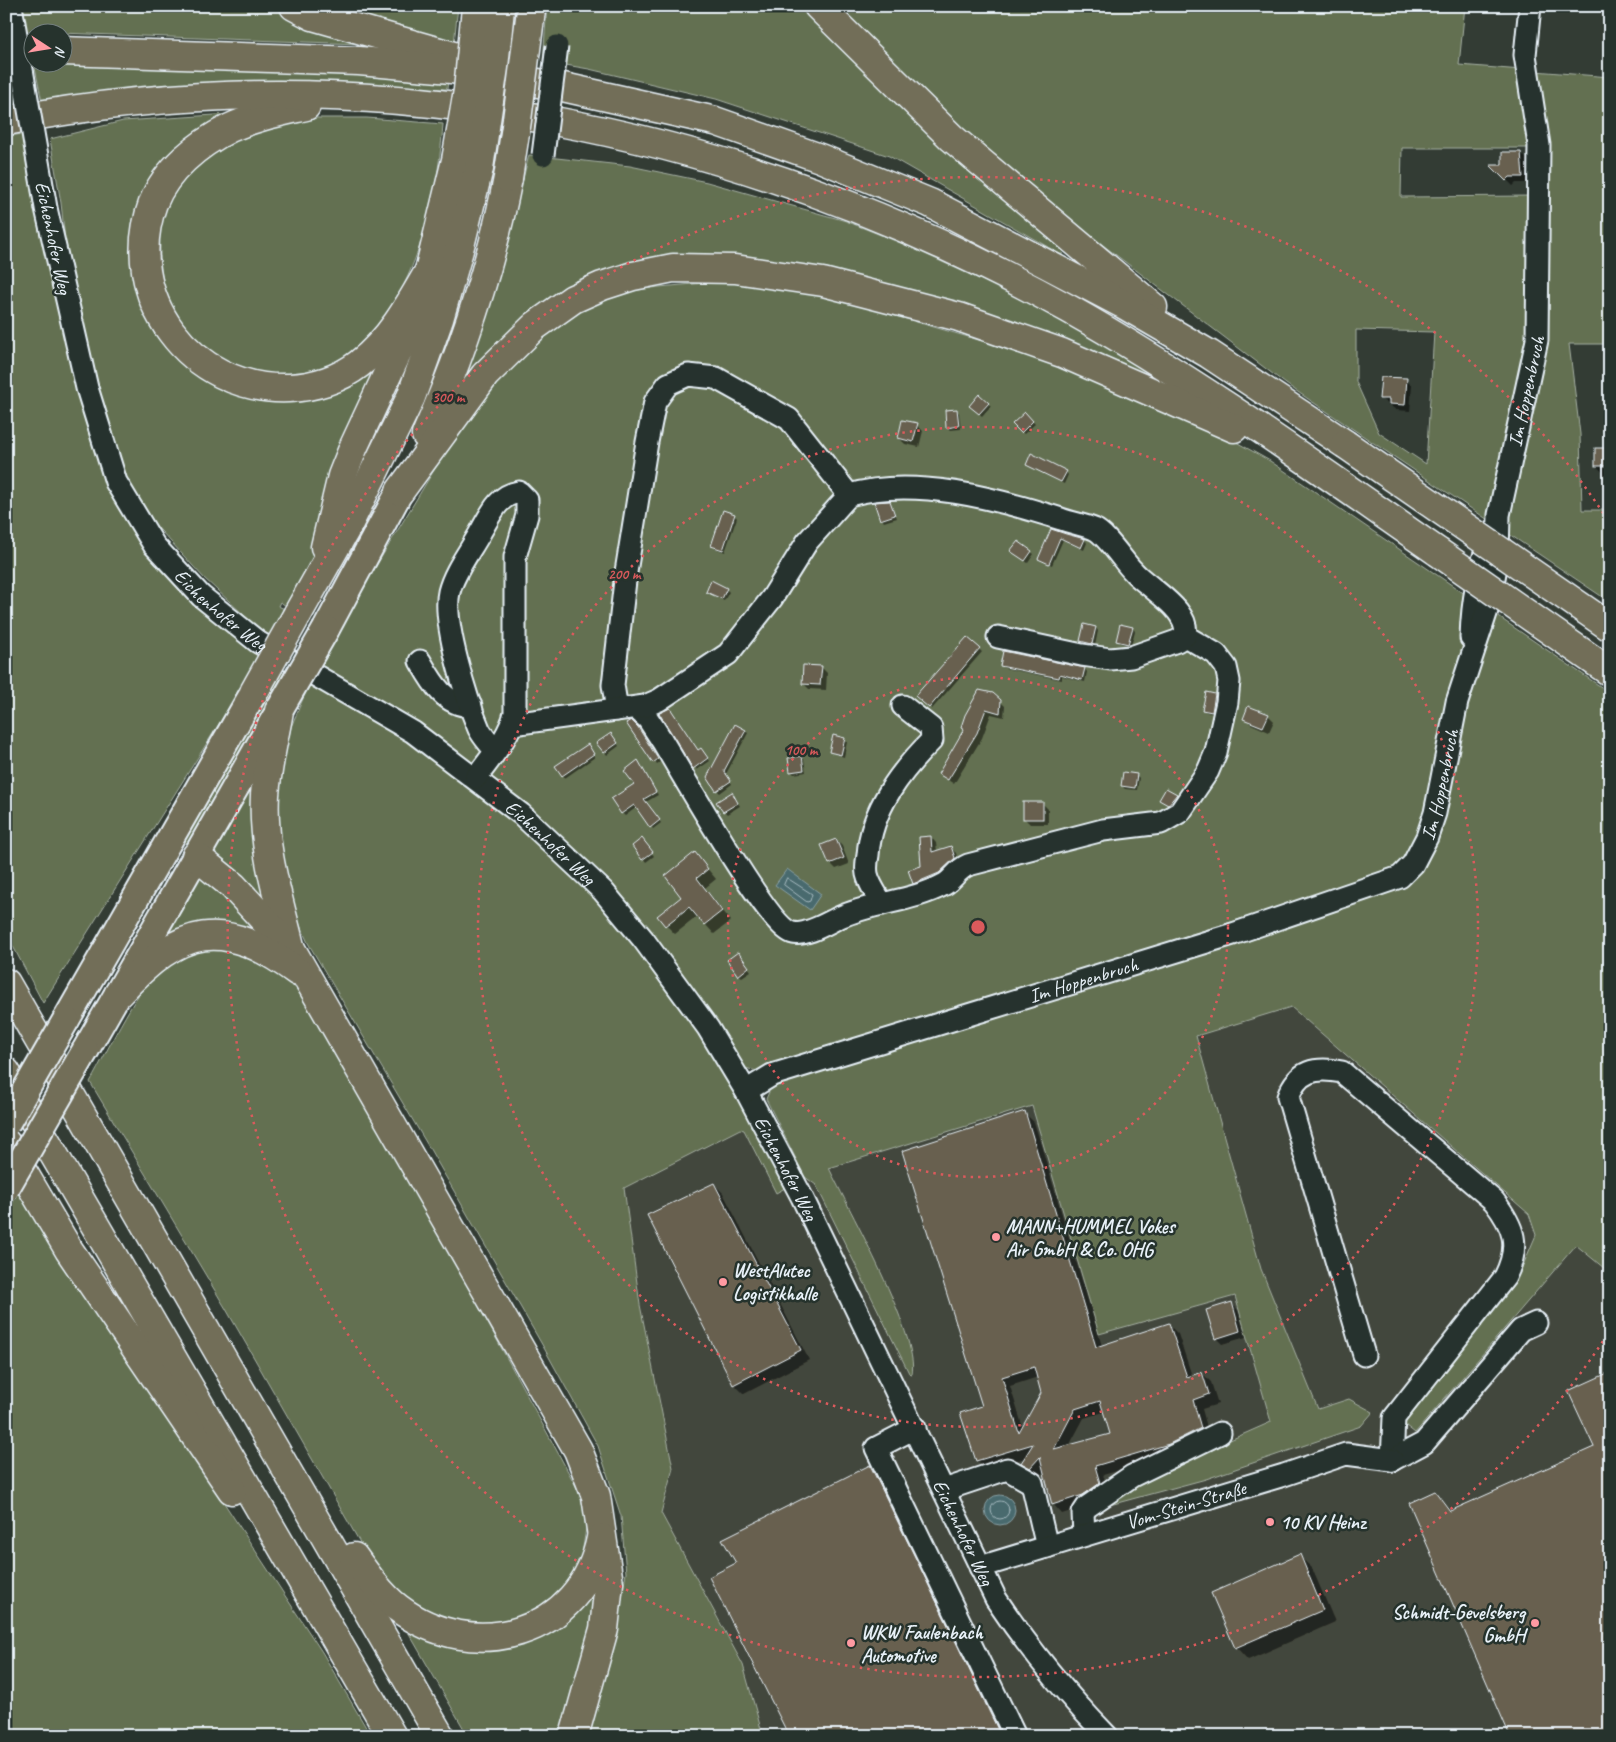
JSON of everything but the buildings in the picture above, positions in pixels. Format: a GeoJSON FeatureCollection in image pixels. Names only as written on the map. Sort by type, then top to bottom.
{"type":"FeatureCollection","features":[{"type":"Feature","properties":{"kind":"highway"},"geometry":{"type":"LineString","coordinates":[[294,6],[314,16],[555,85],[715,121],[875,179],[930,203],[1097,290],[1209,354],[1345,444],[1610,627]]}},
{"type":"Feature","properties":{"kind":"highway"},"geometry":{"type":"LineString","coordinates":[[818,6],[952,138],[1209,354]]}},
{"type":"Feature","properties":{"kind":"highway"},"geometry":{"type":"LineString","coordinates":[[254,692],[353,515],[411,397],[452,276],[467,164],[468,90],[488,7]]}},
{"type":"Feature","properties":{"kind":"highway"},"geometry":{"type":"LineString","coordinates":[[400,491],[441,402],[460,353],[489,259],[508,178],[531,8]]}},
{"type":"Feature","properties":{"kind":"highway"},"geometry":{"type":"LineString","coordinates":[[6,49],[22,50]]}},
{"type":"Feature","properties":{"kind":"highway"},"geometry":{"type":"LineString","coordinates":[[72,51],[359,61],[451,69],[555,85]]}},
{"type":"Feature","properties":{"kind":"highway"},"geometry":{"type":"LineString","coordinates":[[6,121],[50,113],[192,98],[276,95],[345,97],[448,105],[559,120],[656,142],[762,173],[818,193],[942,245],[1067,309],[1178,374],[1326,474],[1610,672]]}},
{"type":"Feature","properties":{"kind":"highway"},"geometry":{"type":"LineString","coordinates":[[345,97],[245,122],[200,146],[171,173],[154,202],[144,238],[148,282],[161,315],[190,354],[219,374],[256,386],[300,387],[319,384],[342,374],[376,349],[407,309],[429,271]]}},
{"type":"Feature","properties":{"kind":"highway"},"geometry":{"type":"LineString","coordinates":[[317,580],[342,476],[416,310],[467,164]]}},
{"type":"Feature","properties":{"kind":"highway"},"geometry":{"type":"LineString","coordinates":[[400,491],[485,375],[535,326],[574,299],[602,286],[633,276],[673,268],[735,269],[823,282],[959,317],[1071,356],[1218,420],[1326,474]]}},
{"type":"Feature","properties":{"kind":"highway"},"geometry":{"type":"LineString","coordinates":[[280,709],[266,783],[266,832],[271,868],[291,950]]}},
{"type":"Feature","properties":{"kind":"highway"},"geometry":{"type":"LineString","coordinates":[[196,856],[233,886],[291,950],[578,1450],[596,1496],[609,1583],[604,1629],[574,1736]]}},
{"type":"Feature","properties":{"kind":"highway"},"geometry":{"type":"LineString","coordinates":[[118,993],[141,969],[165,950],[193,938],[221,935],[245,941],[275,955],[307,979]]}},
{"type":"Feature","properties":{"kind":"highway"},"geometry":{"type":"LineString","coordinates":[[6,983],[276,1448],[440,1736]]}},
{"type":"Feature","properties":{"kind":"highway"},"geometry":{"type":"LineString","coordinates":[[6,1072],[392,1736]]}},
{"type":"Feature","properties":{"kind":"highway"},"geometry":{"type":"LineString","coordinates":[[6,1143],[69,1250],[224,1480],[287,1554]]}},
{"type":"Feature","properties":{"kind":"highway"},"geometry":{"type":"LineString","coordinates":[[276,1448],[369,1578],[397,1608],[444,1633],[479,1639],[520,1633],[546,1619],[569,1600],[588,1574],[600,1544],[602,1529]]}},
{"type":"Feature","properties":{"kind":"main road"},"geometry":{"type":"LineString","coordinates":[[6,1188],[326,629],[400,491]]}},
{"type":"Feature","properties":{"kind":"main road"},"geometry":{"type":"LineString","coordinates":[[6,1124],[254,692]]}},
{"type":"Feature","properties":{"kind":"main road"},"geometry":{"type":"LineString","coordinates":[[164,849],[177,849],[196,856]]}},
{"type":"Feature","properties":{"kind":"street","name":"Eichenhofer Weg"},"geometry":{"type":"LineString","coordinates":[[10,6],[46,208],[87,388],[116,482],[154,545],[201,596],[258,642],[413,732],[521,814],[603,892],[672,977],[708,1028],[746,1090],[802,1197],[996,1599],[1023,1641],[1071,1699],[1107,1736]]}},
{"type":"Feature","properties":{"kind":"street","name":"Im Hoppenbruch"},"geometry":{"type":"LineString","coordinates":[[746,1090],[772,1075],[1233,934],[1400,877],[1412,864],[1427,837],[1435,813],[1457,702],[1490,601],[1498,555],[1499,515],[1537,340],[1539,145],[1525,55],[1530,6]]}},
{"type":"Feature","properties":{"kind":"street"},"geometry":{"type":"LineString","coordinates":[[542,155],[557,46]]}},
{"type":"Feature","properties":{"kind":"street"},"geometry":{"type":"LineString","coordinates":[[848,495],[789,419],[716,378],[688,375],[668,384],[655,402],[636,510],[613,685],[626,709],[648,719],[758,897],[786,930],[793,934],[803,932],[852,912],[904,899],[946,883],[960,869],[968,865],[1103,830],[1161,823],[1180,812],[1208,771],[1216,752],[1228,702],[1229,680],[1226,667],[1216,654],[1185,636]]}},
{"type":"Feature","properties":{"kind":"street"},"geometry":{"type":"LineString","coordinates":[[512,724],[626,709],[659,700],[728,654],[772,598],[807,542],[848,495],[904,487],[960,493],[1033,510],[1095,529],[1134,573],[1172,605],[1182,616],[1186,630],[1185,636],[1177,641],[1131,657],[1110,659],[1082,656],[998,638]]}},
{"type":"Feature","properties":{"kind":"street"},"geometry":{"type":"LineString","coordinates":[[476,778],[495,751],[512,724],[516,699],[515,557],[527,515],[527,500],[519,492],[508,494],[495,508],[456,576],[449,593],[450,631],[471,706],[480,731],[495,751]]}},
{"type":"Feature","properties":{"kind":"street"},"geometry":{"type":"LineString","coordinates":[[420,661],[434,687],[442,695],[462,706],[471,706]]}},
{"type":"Feature","properties":{"kind":"street"},"geometry":{"type":"LineString","coordinates":[[882,904],[866,873],[872,830],[888,793],[914,758],[932,740],[931,728],[904,706]]}},
{"type":"Feature","properties":{"kind":"street"},"geometry":{"type":"LineString","coordinates":[[1364,1356],[1288,1097],[1294,1083],[1307,1073],[1323,1069],[1342,1072],[1494,1201],[1508,1219],[1513,1233],[1512,1263],[1505,1277],[1394,1418],[1392,1460]]}},
{"type":"Feature","properties":{"kind":"street"},"geometry":{"type":"LineString","coordinates":[[1392,1460],[1424,1443],[1521,1330],[1536,1323]]}},
{"type":"Feature","properties":{"kind":"street"},"geometry":{"type":"LineString","coordinates":[[915,1428],[876,1448],[1015,1736]]}},
{"type":"Feature","properties":{"kind":"street"},"geometry":{"type":"LineString","coordinates":[[1084,1535],[1083,1513],[1087,1507],[1132,1476],[1220,1433]]}},
{"type":"Feature","properties":{"kind":"street","name":"Vom-Stein-Straße"},"geometry":{"type":"LineString","coordinates":[[980,1567],[1346,1454],[1392,1460]]}},
{"type":"Feature","properties":{"kind":"street"},"geometry":{"type":"LineString","coordinates":[[944,1490],[1007,1469],[1032,1483],[1047,1546]]}},
{"type":"Feature","properties":{"kind":"shaded area"},"geometry":{"type":"Polygon","coordinates":[[[1291,1007],[1529,1214],[1536,1235],[1521,1270],[1401,1422],[1415,1433],[1576,1245],[1610,1273],[1610,1736],[763,1736],[743,1665],[661,1513],[673,1468],[640,1305],[624,1188],[740,1129],[744,1130],[776,1193],[805,1177],[816,1185],[909,1373],[912,1374],[904,1325],[829,1168],[1032,1106],[1099,1333],[1235,1296],[1271,1422],[1192,1456],[1206,1479],[1361,1426],[1373,1412],[1349,1399],[1318,1410],[1261,1269],[1196,1036],[1291,1007]]]}},
{"type":"Feature","properties":{"kind":"green space"},"geometry":{"type":"Polygon","coordinates":[[[6,6],[271,6],[301,22],[360,44],[72,33],[72,22],[22,22],[22,32],[6,31],[6,6]]]}},
{"type":"Feature","properties":{"kind":"green space"},"geometry":{"type":"Polygon","coordinates":[[[319,6],[458,6],[454,44],[319,6]]]}},
{"type":"Feature","properties":{"kind":"green space"},"geometry":{"type":"Polygon","coordinates":[[[547,6],[806,6],[1064,242],[1062,255],[889,156],[716,99],[589,69],[543,61],[547,6]]]}},
{"type":"Feature","properties":{"kind":"green space"},"geometry":{"type":"Polygon","coordinates":[[[827,6],[1465,6],[1459,65],[1610,77],[1610,344],[1569,344],[1580,434],[1582,510],[1610,510],[1610,602],[1286,384],[1012,176],[827,6]],[[1402,148],[1401,197],[1535,196],[1534,148],[1402,148]],[[1356,330],[1356,382],[1379,433],[1426,464],[1434,332],[1356,330]]]}},
{"type":"Feature","properties":{"kind":"green space"},"geometry":{"type":"Polygon","coordinates":[[[6,60],[9,61],[10,71],[15,71],[22,111],[6,114],[6,60]]]}},
{"type":"Feature","properties":{"kind":"green space"},"geometry":{"type":"Polygon","coordinates":[[[72,64],[448,79],[447,89],[228,84],[42,102],[36,72],[72,72],[72,64]]]}},
{"type":"Feature","properties":{"kind":"green space"},"geometry":{"type":"Polygon","coordinates":[[[230,114],[163,170],[146,296],[255,393],[386,354],[312,561],[291,609],[280,602],[278,606],[287,610],[271,640],[204,578],[139,507],[109,437],[67,258],[61,203],[50,139],[123,121],[230,114]]]}},
{"type":"Feature","properties":{"kind":"green space"},"geometry":{"type":"Polygon","coordinates":[[[315,118],[367,118],[443,124],[433,198],[422,238],[408,276],[389,311],[365,341],[335,362],[300,374],[279,377],[251,373],[236,367],[208,350],[185,327],[176,314],[169,300],[162,274],[160,261],[161,220],[168,199],[201,157],[232,140],[265,126],[315,118]]]}},
{"type":"Feature","properties":{"kind":"green space"},"geometry":{"type":"Polygon","coordinates":[[[27,133],[110,486],[263,654],[43,1003],[6,933],[6,137],[27,133]]]}},
{"type":"Feature","properties":{"kind":"green space"},"geometry":{"type":"Polygon","coordinates":[[[529,155],[630,166],[707,182],[846,221],[903,244],[1071,321],[1201,403],[894,287],[753,258],[656,257],[576,293],[452,408],[502,263],[529,155]]]}},
{"type":"Feature","properties":{"kind":"green space"},"geometry":{"type":"Polygon","coordinates":[[[729,281],[827,296],[1075,368],[1186,414],[1270,461],[1610,693],[1610,1273],[1576,1245],[1415,1433],[1401,1422],[1521,1270],[1536,1235],[1529,1214],[1291,1007],[1196,1036],[1261,1269],[1318,1409],[1349,1399],[1373,1412],[1361,1426],[1206,1479],[1095,1509],[1137,1481],[1271,1422],[1235,1296],[1099,1334],[1032,1106],[829,1168],[881,1272],[905,1331],[912,1356],[912,1374],[909,1373],[816,1185],[805,1177],[766,1099],[772,1085],[1393,871],[757,1071],[745,1068],[739,1062],[608,888],[317,667],[451,442],[496,381],[542,338],[588,307],[616,293],[729,281]]]}},
{"type":"Feature","properties":{"kind":"green space"},"geometry":{"type":"Polygon","coordinates":[[[278,670],[288,675],[189,844],[182,840],[278,670]]]}},
{"type":"Feature","properties":{"kind":"green space"},"geometry":{"type":"Polygon","coordinates":[[[310,682],[393,729],[475,786],[598,898],[705,1036],[785,1188],[776,1193],[744,1130],[740,1129],[624,1188],[640,1305],[673,1468],[661,1513],[743,1665],[763,1736],[589,1736],[609,1665],[626,1573],[621,1516],[598,1446],[427,1144],[308,943],[292,907],[273,812],[291,727],[310,682]]]}},
{"type":"Feature","properties":{"kind":"green space"},"geometry":{"type":"Polygon","coordinates":[[[255,773],[274,911],[208,857],[255,773]]]}},
{"type":"Feature","properties":{"kind":"green space"},"geometry":{"type":"Polygon","coordinates":[[[202,868],[267,934],[159,945],[202,868]]]}},
{"type":"Feature","properties":{"kind":"green space"},"geometry":{"type":"Polygon","coordinates":[[[219,946],[276,965],[301,995],[463,1277],[578,1490],[584,1509],[586,1528],[582,1554],[573,1578],[559,1596],[504,1628],[439,1619],[398,1592],[362,1546],[226,1309],[90,1082],[136,999],[157,971],[180,955],[219,946]]]}},
{"type":"Feature","properties":{"kind":"green space"},"geometry":{"type":"Polygon","coordinates":[[[19,1191],[322,1652],[371,1736],[6,1736],[6,1215],[19,1191]]]}},
{"type":"Feature","properties":{"kind":"green space"},"geometry":{"type":"Polygon","coordinates":[[[601,1567],[593,1629],[565,1736],[468,1736],[403,1623],[488,1648],[601,1567]]]}},
{"type":"Feature","properties":{"kind":"water"},"geometry":{"type":"Polygon","coordinates":[[[787,869],[821,894],[810,910],[775,885],[787,869]]]}},
{"type":"Feature","properties":{"kind":"water"},"geometry":{"type":"Polygon","coordinates":[[[1000,1495],[1010,1500],[1015,1510],[1010,1520],[1000,1525],[990,1520],[985,1510],[990,1500],[1000,1495]]]}},
{"type":"Feature","properties":{"kind":"place","name":"MANN+HUMMEL Vokes Air GmbH & Co. OHG"},"geometry":{"type":"Point","coordinates":[996,1237]}},
{"type":"Feature","properties":{"kind":"place","name":"WestAlutec Logistikhalle"},"geometry":{"type":"Point","coordinates":[723,1282]}},
{"type":"Feature","properties":{"kind":"place","name":"10 KV Heinz"},"geometry":{"type":"Point","coordinates":[1270,1522]}},
{"type":"Feature","properties":{"kind":"place","name":"Schmidt-Gevelsberg GmbH"},"geometry":{"type":"Point","coordinates":[1535,1623]}},
{"type":"Feature","properties":{"kind":"place","name":"WKW Faulenbach Automotive"},"geometry":{"type":"Point","coordinates":[851,1643]}}]}
